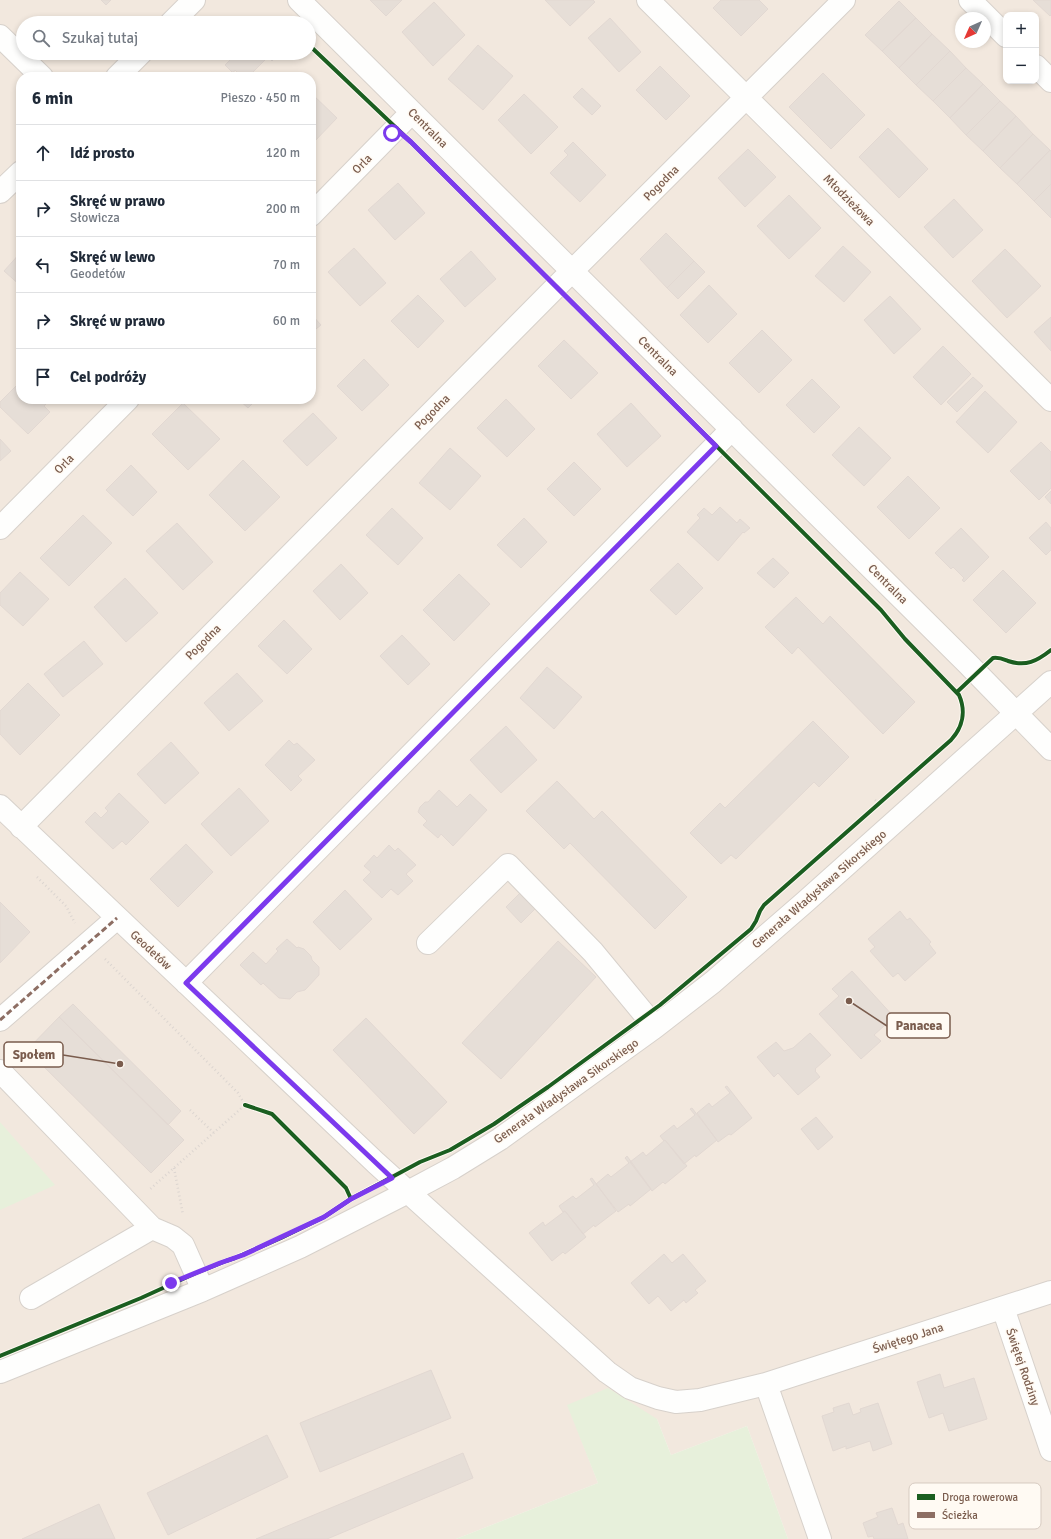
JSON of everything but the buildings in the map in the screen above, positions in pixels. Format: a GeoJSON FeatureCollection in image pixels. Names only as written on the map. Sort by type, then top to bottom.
{"type":"FeatureCollection","features":[{"type":"Feature","properties":{"kind":"street"},"geometry":{"type":"LineString","coordinates":[[178,16],[194,0]]}},
{"type":"Feature","properties":{"kind":"street","name":"Centralna"},"geometry":{"type":"LineString","coordinates":[[299,0],[315,16]]}},
{"type":"Feature","properties":{"kind":"street","name":"Młodzieżowa"},"geometry":{"type":"LineString","coordinates":[[648,0],[1051,400]]}},
{"type":"Feature","properties":{"kind":"street","name":"Pogodna"},"geometry":{"type":"LineString","coordinates":[[21,827],[572,271],[844,0]]}},
{"type":"Feature","properties":{"kind":"street"},"geometry":{"type":"LineString","coordinates":[[970,0],[1003,33]]}},
{"type":"Feature","properties":{"kind":"street","name":"Centralna"},"geometry":{"type":"LineString","coordinates":[[316,17],[732,429],[1051,749]]}},
{"type":"Feature","properties":{"kind":"street"},"geometry":{"type":"LineString","coordinates":[[4,47],[16,56]]}},
{"type":"Feature","properties":{"kind":"street"},"geometry":{"type":"LineString","coordinates":[[20,60],[36,72]]}},
{"type":"Feature","properties":{"kind":"street"},"geometry":{"type":"LineString","coordinates":[[122,72],[134,60]]}},
{"type":"Feature","properties":{"kind":"street"},"geometry":{"type":"LineString","coordinates":[[1039,69],[1051,81]]}},
{"type":"Feature","properties":{"kind":"street","name":"Orla"},"geometry":{"type":"LineString","coordinates":[[316,210],[412,112]]}},
{"type":"Feature","properties":{"kind":"street"},"geometry":{"type":"LineString","coordinates":[[0,192],[16,177]]}},
{"type":"Feature","properties":{"kind":"street","name":"Orla"},"geometry":{"type":"LineString","coordinates":[[0,528],[123,404]]}},
{"type":"Feature","properties":{"kind":"street"},"geometry":{"type":"LineString","coordinates":[[186,983],[732,429]]}},
{"type":"Feature","properties":{"kind":"street","name":"Generała Władysława Sikorskiego"},"geometry":{"type":"LineString","coordinates":[[0,1372],[203,1290],[300,1247],[453,1168],[500,1139],[655,1028],[713,982],[1051,682]]}},
{"type":"Feature","properties":{"kind":"street","name":"Geodetów"},"geometry":{"type":"LineString","coordinates":[[0,806],[408,1192]]}},
{"type":"Feature","properties":{"kind":"street"},"geometry":{"type":"LineString","coordinates":[[428,944],[508,866],[593,952],[655,1028]]}},
{"type":"Feature","properties":{"kind":"street"},"geometry":{"type":"LineString","coordinates":[[0,1020],[117,918]]}},
{"type":"Feature","properties":{"kind":"street"},"geometry":{"type":"LineString","coordinates":[[0,1071],[152,1228],[177,1239],[183,1245],[203,1290]]}},
{"type":"Feature","properties":{"kind":"street","name":"Świętego Jana"},"geometry":{"type":"LineString","coordinates":[[408,1192],[602,1366],[630,1388],[658,1398],[676,1402],[700,1400],[766,1384],[1051,1292]]}},
{"type":"Feature","properties":{"kind":"street"},"geometry":{"type":"LineString","coordinates":[[31,1298],[152,1228]]}},
{"type":"Feature","properties":{"kind":"street","name":"Świętej Rodziny"},"geometry":{"type":"LineString","coordinates":[[1003,1308],[1051,1450]]}},
{"type":"Feature","properties":{"kind":"street"},"geometry":{"type":"LineString","coordinates":[[766,1384],[820,1539]]}},
{"type":"Feature","properties":{"kind":"path"},"geometry":{"type":"LineString","coordinates":[[872,809],[884,798]]}},
{"type":"Feature","properties":{"kind":"path"},"geometry":{"type":"LineString","coordinates":[[33,874],[66,906],[80,933],[238,1093],[245,1105],[131,1206]]}},
{"type":"Feature","properties":{"kind":"path"},"geometry":{"type":"LineString","coordinates":[[190,1110],[214,1133]]}},
{"type":"Feature","properties":{"kind":"path"},"geometry":{"type":"LineString","coordinates":[[174,1168],[185,1230],[183,1245]]}},
{"type":"Feature","properties":{"kind":"shaded area"},"geometry":{"type":"Polygon","coordinates":[[[0,0],[1051,0],[1051,1539],[788,1539],[747,1426],[671,1455],[657,1419],[568,1405],[598,1483],[456,1539],[0,1539],[0,0]]]}},
{"type":"Feature","properties":{"kind":"green space"},"geometry":{"type":"Polygon","coordinates":[[[0,1122],[55,1185],[0,1210],[0,1122]]]}},
{"type":"Feature","properties":{"kind":"green space"},"geometry":{"type":"Polygon","coordinates":[[[608,1388],[657,1419],[671,1455],[747,1426],[788,1539],[456,1539],[598,1483],[567,1405],[608,1388]]]}},
{"type":"Feature","properties":{"kind":"marked path"},"geometry":{"type":"LineString","coordinates":[[0,1020],[117,918]]}},
{"type":"Feature","properties":{"kind":"cycle path"},"geometry":{"type":"LineString","coordinates":[[0,1356],[281,1238],[324,1217],[351,1199],[420,1162],[450,1150],[494,1124],[548,1087],[660,1005],[751,929],[764,905],[951,740],[961,724],[963,713],[959,695],[905,639],[881,610],[411,142],[316,52]]}},
{"type":"Feature","properties":{"kind":"cycle path"},"geometry":{"type":"LineString","coordinates":[[957,692],[993,658],[1001,658],[1014,663],[1026,663],[1036,660],[1051,650]]}},
{"type":"Feature","properties":{"kind":"cycle path"},"geometry":{"type":"LineString","coordinates":[[245,1105],[272,1114],[346,1188],[351,1199]]}},
{"type":"Feature","properties":{"kind":"place","name":"Panacea"},"geometry":{"type":"Point","coordinates":[849,1001]}},
{"type":"Feature","properties":{"kind":"place","name":"Społem"},"geometry":{"type":"Point","coordinates":[120,1064]}},
{"type":"Feature","properties":{"kind":"route"},"geometry":{"type":"LineString","coordinates":[[171,1283],[243,1255],[281,1238],[324,1217],[351,1199],[392,1178],[186,983],[716,446],[411,142],[396,129],[392,133]]}}]}
